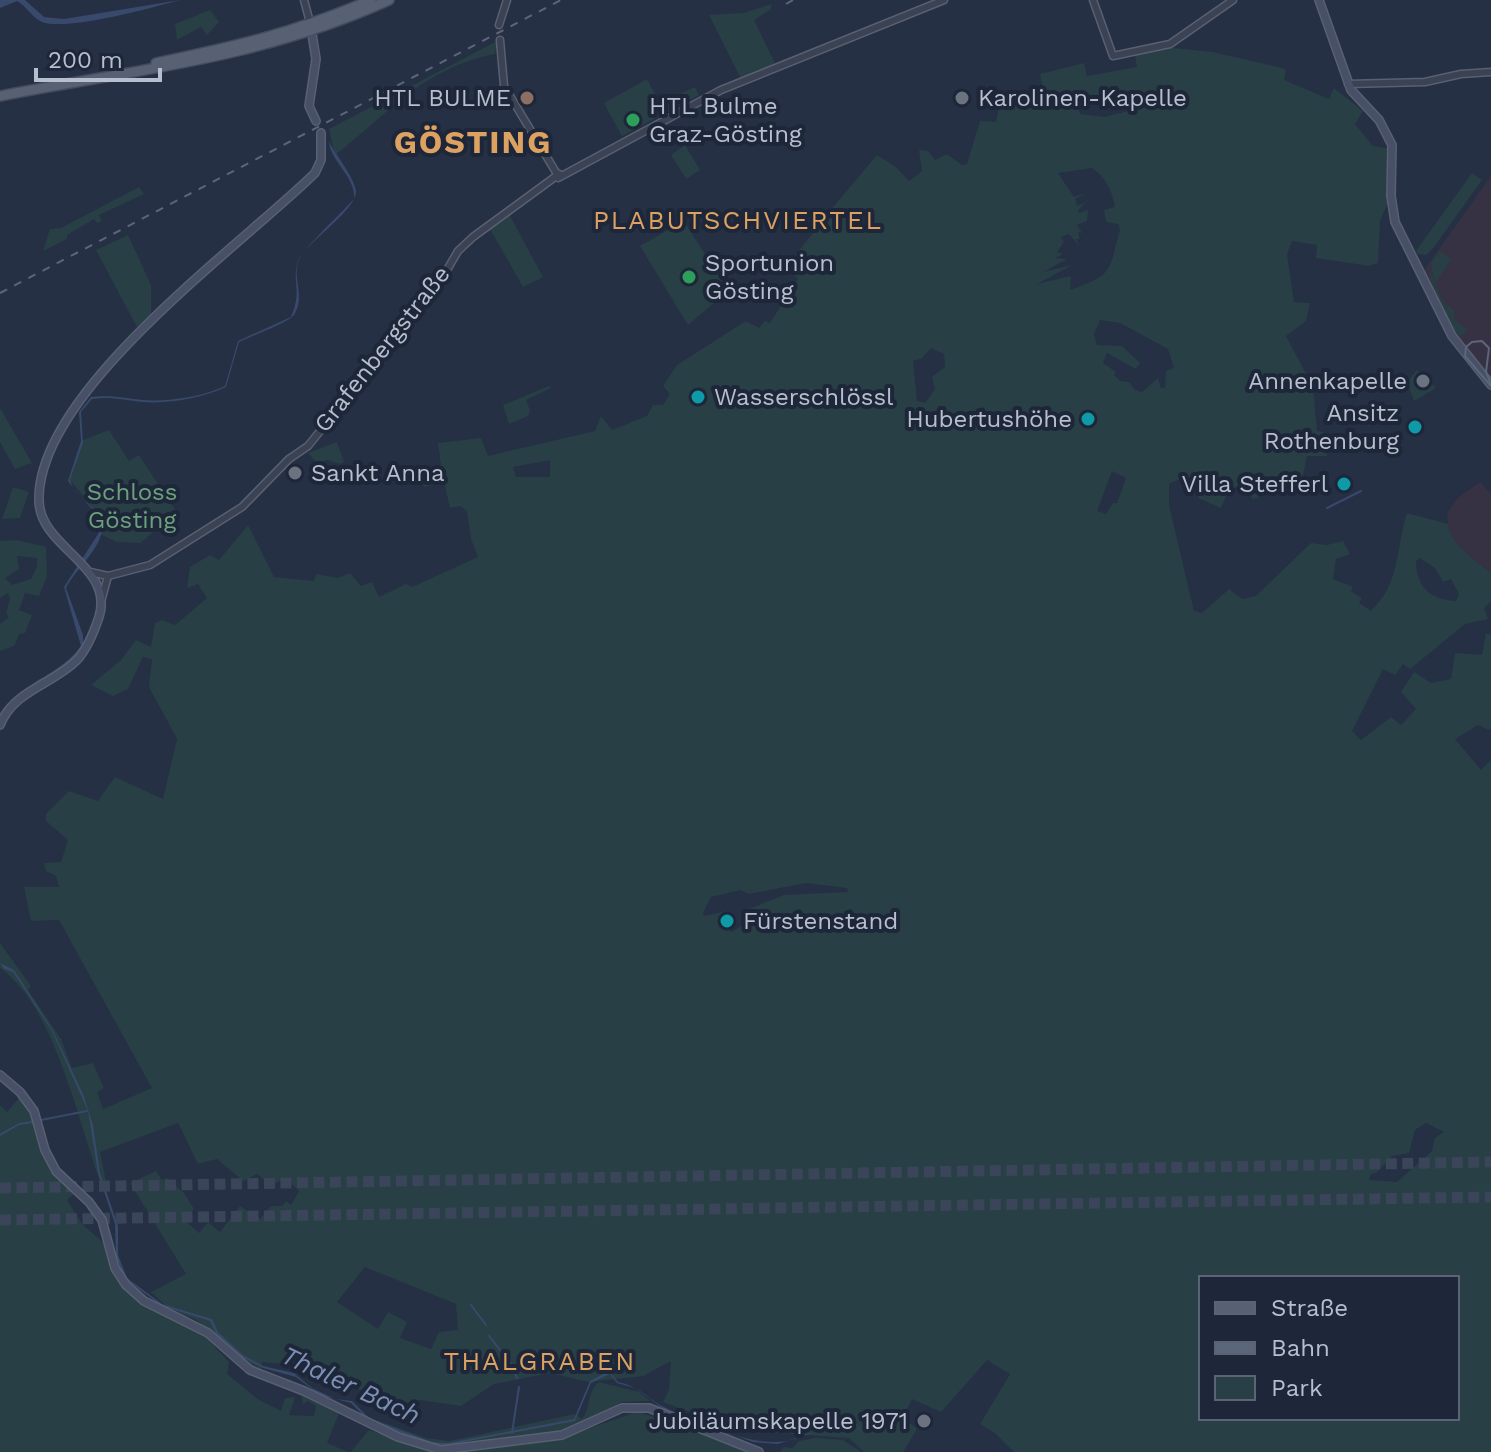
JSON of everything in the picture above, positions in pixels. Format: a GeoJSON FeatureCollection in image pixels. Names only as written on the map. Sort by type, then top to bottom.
{"type":"FeatureCollection","features":[{"type":"Feature","properties":{"kind":"main road"},"geometry":{"type":"LineString","coordinates":[[0,89],[229,49],[312,29],[371,0]]}},
{"type":"Feature","properties":{"kind":"main road"},"geometry":{"type":"LineString","coordinates":[[0,96],[231,55],[389,0]]}},
{"type":"Feature","properties":{"kind":"main road"},"geometry":{"type":"LineString","coordinates":[[1319,0],[1348,84],[1357,101],[1379,120],[1392,145],[1391,196],[1395,222],[1452,336],[1491,385]]}},
{"type":"Feature","properties":{"kind":"main road"},"geometry":{"type":"LineString","coordinates":[[312,29],[316,59],[309,106],[316,121]]}},
{"type":"Feature","properties":{"kind":"main road"},"geometry":{"type":"LineString","coordinates":[[0,725],[6,712],[22,697],[76,660],[96,626],[102,598],[84,566],[42,516],[39,496],[50,455],[95,381],[153,318],[308,180],[322,154],[321,133]]}},
{"type":"Feature","properties":{"kind":"main road"},"geometry":{"type":"LineString","coordinates":[[0,1075],[20,1092],[34,1111],[45,1150],[56,1171],[89,1202],[102,1220],[115,1268],[126,1285],[144,1301],[208,1333],[250,1370],[304,1391],[398,1437],[441,1450],[562,1435],[630,1406],[649,1408],[759,1452]]}},
{"type":"Feature","properties":{"kind":"street"},"geometry":{"type":"LineString","coordinates":[[304,0],[312,29]]}},
{"type":"Feature","properties":{"kind":"street"},"geometry":{"type":"LineString","coordinates":[[499,25],[507,0]]}},
{"type":"Feature","properties":{"kind":"street"},"geometry":{"type":"LineString","coordinates":[[500,40],[504,86],[558,174],[724,89],[944,0]]}},
{"type":"Feature","properties":{"kind":"street"},"geometry":{"type":"LineString","coordinates":[[1093,0],[1113,56],[1170,44],[1233,0]]}},
{"type":"Feature","properties":{"kind":"street"},"geometry":{"type":"LineString","coordinates":[[1348,84],[1425,82],[1461,74],[1491,72]]}},
{"type":"Feature","properties":{"kind":"street","name":"Grafenbergstraße"},"geometry":{"type":"LineString","coordinates":[[108,576],[150,565],[227,518],[258,494],[289,459],[308,446],[440,282],[458,251],[535,192],[557,180],[558,174]]}},
{"type":"Feature","properties":{"kind":"street"},"geometry":{"type":"LineString","coordinates":[[84,566],[108,576],[102,598]]}},
{"type":"Feature","properties":{"kind":"shaded area"},"geometry":{"type":"Polygon","coordinates":[[[1491,176],[1491,380],[1454,338],[1423,272],[1491,176]]]}},
{"type":"Feature","properties":{"kind":"shaded area"},"geometry":{"type":"Polygon","coordinates":[[[1480,482],[1491,494],[1491,573],[1462,551],[1449,532],[1447,513],[1459,497],[1480,482]]]}},
{"type":"Feature","properties":{"kind":"green space"},"geometry":{"type":"Polygon","coordinates":[[[772,4],[770,10],[754,20],[775,63],[742,81],[709,15],[743,13],[772,4]]]}},
{"type":"Feature","properties":{"kind":"green space"},"geometry":{"type":"Polygon","coordinates":[[[210,10],[219,22],[207,35],[201,27],[177,40],[175,24],[210,10]]]}},
{"type":"Feature","properties":{"kind":"green space"},"geometry":{"type":"Polygon","coordinates":[[[497,41],[495,54],[470,60],[427,81],[335,155],[329,129],[497,41]]]}},
{"type":"Feature","properties":{"kind":"green space"},"geometry":{"type":"Polygon","coordinates":[[[1173,48],[1213,52],[1286,69],[1284,80],[1329,99],[1334,88],[1363,111],[1355,124],[1373,146],[1387,148],[1391,158],[1387,205],[1380,221],[1378,263],[1369,266],[1316,258],[1317,245],[1292,241],[1287,254],[1294,302],[1310,303],[1306,321],[1286,336],[1313,387],[1317,431],[1323,432],[1327,456],[1307,456],[1302,480],[1285,474],[1282,489],[1260,486],[1258,498],[1253,499],[1240,485],[1228,492],[1221,508],[1198,498],[1202,485],[1186,476],[1169,484],[1169,505],[1194,611],[1202,613],[1229,589],[1242,599],[1256,596],[1311,543],[1327,545],[1343,541],[1350,554],[1336,559],[1333,579],[1353,587],[1351,591],[1362,598],[1359,603],[1371,611],[1388,589],[1407,513],[1448,524],[1459,545],[1491,573],[1491,601],[1484,608],[1488,619],[1465,624],[1410,669],[1403,664],[1395,675],[1383,669],[1352,731],[1361,740],[1391,717],[1401,725],[1416,709],[1401,692],[1414,672],[1431,683],[1451,679],[1455,653],[1482,655],[1486,633],[1491,635],[1491,728],[1478,725],[1455,739],[1481,770],[1491,760],[1491,1452],[1014,1452],[995,1433],[980,1424],[1010,1374],[987,1360],[941,1412],[912,1399],[903,1417],[917,1429],[903,1452],[864,1452],[849,1438],[739,1430],[663,1402],[669,1390],[671,1361],[643,1376],[588,1382],[551,1373],[494,1384],[461,1406],[420,1400],[400,1404],[293,1365],[262,1362],[261,1372],[232,1357],[212,1332],[195,1319],[171,1311],[151,1292],[186,1274],[130,1183],[156,1171],[162,1180],[167,1178],[184,1193],[194,1209],[185,1220],[199,1233],[208,1222],[220,1232],[240,1206],[260,1219],[271,1206],[282,1206],[286,1201],[291,1205],[299,1191],[285,1177],[272,1186],[257,1174],[243,1181],[217,1159],[198,1164],[178,1123],[100,1152],[108,1191],[104,1192],[51,1040],[37,1011],[20,987],[0,968],[0,943],[31,986],[28,990],[61,1039],[72,1068],[93,1063],[104,1088],[97,1092],[103,1109],[152,1088],[59,920],[31,921],[24,887],[59,887],[56,876],[46,871],[44,863],[61,862],[68,840],[46,821],[46,814],[69,791],[98,801],[115,777],[163,799],[177,739],[149,687],[152,659],[143,657],[128,689],[113,696],[91,685],[121,660],[136,640],[151,647],[155,623],[162,620],[175,625],[207,598],[198,584],[187,588],[190,567],[210,555],[219,560],[248,525],[274,577],[314,581],[316,574],[338,578],[350,573],[361,586],[372,582],[379,597],[406,584],[412,587],[478,557],[471,539],[467,511],[460,506],[450,508],[444,482],[424,487],[419,471],[441,465],[438,443],[481,438],[488,456],[595,431],[601,416],[612,430],[647,416],[653,405],[663,405],[670,394],[663,386],[677,365],[746,321],[759,328],[765,321],[770,323],[798,279],[794,275],[799,264],[793,258],[817,228],[828,223],[828,213],[877,155],[896,167],[909,181],[922,171],[919,150],[928,151],[935,160],[947,154],[962,165],[967,164],[980,121],[996,122],[1000,102],[1016,95],[1020,109],[1045,101],[1040,74],[1084,63],[1087,76],[1137,67],[1135,55],[1173,48]],[[1107,100],[1079,109],[1080,114],[1105,117],[1132,110],[1131,101],[1107,100]],[[1092,168],[1058,173],[1074,197],[1087,193],[1075,199],[1077,206],[1086,202],[1078,210],[1079,213],[1088,210],[1087,221],[1077,225],[1082,233],[1078,232],[1080,239],[1076,239],[1080,247],[1069,234],[1061,237],[1064,242],[1057,252],[1063,254],[1055,258],[1067,259],[1043,272],[1072,265],[1037,284],[1071,276],[1070,290],[1095,280],[1107,270],[1120,230],[1118,224],[1106,222],[1104,210],[1115,207],[1108,185],[1101,176],[1092,168]],[[1100,320],[1094,334],[1097,345],[1122,346],[1140,363],[1136,369],[1107,353],[1103,363],[1116,372],[1114,375],[1120,381],[1129,382],[1135,390],[1142,392],[1158,378],[1161,388],[1165,388],[1166,371],[1174,368],[1168,349],[1120,323],[1100,320]],[[931,348],[922,358],[913,361],[917,401],[925,403],[935,389],[932,377],[945,367],[944,354],[931,348]],[[550,460],[513,467],[516,477],[550,477],[550,460]],[[1112,471],[1097,511],[1106,514],[1113,503],[1117,503],[1126,478],[1112,471]],[[1420,558],[1416,561],[1419,578],[1426,590],[1439,598],[1456,601],[1459,594],[1451,579],[1443,582],[1435,568],[1420,558]],[[806,883],[749,894],[740,890],[711,897],[704,916],[727,911],[722,923],[732,932],[748,922],[749,909],[784,895],[848,892],[847,888],[806,883]],[[1426,1123],[1415,1130],[1409,1153],[1392,1156],[1376,1173],[1371,1174],[1369,1180],[1397,1182],[1432,1151],[1435,1138],[1444,1132],[1426,1123]],[[365,1267],[337,1302],[378,1329],[388,1312],[407,1322],[400,1338],[431,1349],[439,1332],[458,1330],[456,1304],[365,1267]]]}},
{"type":"Feature","properties":{"kind":"green space","name":"HTL Bulme Graz-Gösting"},"geometry":{"type":"Polygon","coordinates":[[[647,79],[660,103],[695,87],[699,95],[622,136],[604,103],[647,79]]]}},
{"type":"Feature","properties":{"kind":"green space"},"geometry":{"type":"Polygon","coordinates":[[[685,145],[700,170],[686,179],[671,155],[685,145]]]}},
{"type":"Feature","properties":{"kind":"green space"},"geometry":{"type":"Polygon","coordinates":[[[1472,173],[1482,180],[1434,247],[1426,255],[1418,254],[1416,251],[1472,173]]]}},
{"type":"Feature","properties":{"kind":"green space"},"geometry":{"type":"Polygon","coordinates":[[[139,187],[144,194],[99,215],[102,221],[97,223],[94,219],[67,235],[67,239],[43,251],[50,229],[61,228],[139,187]]]}},
{"type":"Feature","properties":{"kind":"green space"},"geometry":{"type":"Polygon","coordinates":[[[509,214],[543,277],[523,287],[490,229],[509,214]]]}},
{"type":"Feature","properties":{"kind":"green space","name":"Sportunion Gösting"},"geometry":{"type":"Polygon","coordinates":[[[684,221],[728,291],[688,325],[640,246],[684,221]]]}},
{"type":"Feature","properties":{"kind":"green space"},"geometry":{"type":"Polygon","coordinates":[[[128,235],[151,285],[151,315],[137,327],[96,250],[128,235]]]}},
{"type":"Feature","properties":{"kind":"green space"},"geometry":{"type":"Polygon","coordinates":[[[1440,251],[1451,259],[1436,283],[1431,263],[1440,251]]]}},
{"type":"Feature","properties":{"kind":"green space"},"geometry":{"type":"Polygon","coordinates":[[[1429,264],[1434,284],[1456,327],[1441,295],[1454,311],[1454,319],[1467,330],[1464,335],[1454,333],[1431,283],[1429,264]]]}},
{"type":"Feature","properties":{"kind":"green space"},"geometry":{"type":"Polygon","coordinates":[[[1417,370],[1436,388],[1414,401],[1407,382],[1417,370]]]}},
{"type":"Feature","properties":{"kind":"green space"},"geometry":{"type":"Polygon","coordinates":[[[549,386],[551,388],[526,400],[530,410],[528,416],[509,424],[503,405],[549,386]]]}},
{"type":"Feature","properties":{"kind":"green space"},"geometry":{"type":"Polygon","coordinates":[[[0,408],[32,463],[15,469],[0,442],[0,408]]]}},
{"type":"Feature","properties":{"kind":"green space","name":"Schloss Gösting"},"geometry":{"type":"Polygon","coordinates":[[[109,430],[129,461],[139,455],[177,513],[140,543],[117,542],[100,534],[100,516],[70,480],[83,440],[109,430]]]}},
{"type":"Feature","properties":{"kind":"green space"},"geometry":{"type":"Polygon","coordinates":[[[337,442],[344,462],[340,464],[328,460],[316,462],[308,453],[337,442]]]}},
{"type":"Feature","properties":{"kind":"green space"},"geometry":{"type":"Polygon","coordinates":[[[13,487],[29,492],[20,518],[2,519],[13,487]]]}},
{"type":"Feature","properties":{"kind":"green space"},"geometry":{"type":"Polygon","coordinates":[[[17,540],[46,547],[47,577],[39,596],[25,593],[19,610],[32,615],[25,633],[19,634],[14,646],[0,651],[0,624],[9,617],[6,613],[10,599],[8,593],[0,598],[0,541],[17,540]],[[17,556],[19,569],[5,578],[12,585],[31,579],[37,567],[37,558],[17,556]]]}},
{"type":"Feature","properties":{"kind":"green space"},"geometry":{"type":"Polygon","coordinates":[[[20,1097],[34,1120],[50,1171],[75,1193],[67,1200],[82,1224],[107,1246],[120,1284],[149,1307],[200,1331],[229,1362],[227,1374],[259,1400],[281,1411],[285,1398],[295,1397],[289,1415],[314,1416],[316,1406],[308,1401],[303,1404],[301,1392],[340,1411],[327,1443],[348,1452],[0,1452],[0,1105],[7,1112],[20,1097]]]}},
{"type":"Feature","properties":{"kind":"green space"},"geometry":{"type":"Polygon","coordinates":[[[599,1382],[639,1392],[650,1401],[622,1402],[569,1429],[451,1447],[434,1447],[372,1426],[376,1420],[426,1438],[449,1441],[575,1414],[582,1419],[599,1382]]]}},
{"type":"Feature","properties":{"kind":"green space"},"geometry":{"type":"Polygon","coordinates":[[[636,1412],[669,1421],[747,1452],[456,1452],[556,1440],[636,1412]]]}},
{"type":"Feature","properties":{"kind":"green space"},"geometry":{"type":"Polygon","coordinates":[[[369,1430],[433,1452],[351,1452],[369,1430]]]}},
{"type":"Feature","properties":{"kind":"green space"},"geometry":{"type":"Polygon","coordinates":[[[816,1438],[843,1440],[861,1452],[780,1452],[784,1447],[793,1448],[799,1441],[816,1438]]]}},
{"type":"Feature","properties":{"kind":"water"},"geometry":{"type":"Polygon","coordinates":[[[0,0],[25,0],[44,17],[64,19],[180,0],[108,18],[51,24],[37,19],[17,1],[0,8],[0,0]]]}},
{"type":"Feature","properties":{"kind":"water"},"geometry":{"type":"Polygon","coordinates":[[[329,142],[352,179],[356,191],[354,199],[351,184],[329,142]]]}},
{"type":"Feature","properties":{"kind":"water"},"geometry":{"type":"Polygon","coordinates":[[[354,199],[301,256],[314,240],[354,199]]]}},
{"type":"Feature","properties":{"kind":"water"},"geometry":{"type":"Polygon","coordinates":[[[301,256],[297,270],[299,300],[294,315],[290,318],[277,325],[239,342],[226,387],[196,397],[164,402],[92,399],[81,412],[83,443],[70,480],[74,488],[68,481],[81,441],[79,412],[91,397],[174,399],[225,386],[238,341],[291,317],[297,293],[296,275],[298,261],[301,256]]]}},
{"type":"Feature","properties":{"kind":"water"},"geometry":{"type":"Polygon","coordinates":[[[82,497],[99,515],[102,524],[98,543],[66,588],[83,635],[83,647],[66,666],[45,677],[81,646],[64,587],[100,531],[99,517],[82,497]]]}},
{"type":"Feature","properties":{"kind":"water"},"geometry":{"type":"Polygon","coordinates":[[[35,683],[0,718],[0,713],[9,703],[35,683]]]}},
{"type":"Feature","properties":{"kind":"water"},"geometry":{"type":"Polygon","coordinates":[[[0,963],[14,970],[52,1029],[83,1094],[93,1125],[100,1173],[118,1226],[118,1255],[127,1278],[162,1304],[212,1319],[218,1332],[243,1355],[263,1366],[294,1373],[312,1388],[334,1399],[320,1395],[296,1377],[263,1368],[242,1357],[216,1333],[210,1321],[162,1306],[125,1279],[116,1256],[115,1224],[98,1173],[88,1111],[51,1029],[13,972],[4,969],[0,963]]]}},
{"type":"Feature","properties":{"kind":"water"},"geometry":{"type":"Polygon","coordinates":[[[609,1371],[618,1382],[635,1388],[617,1383],[610,1374],[591,1383],[575,1421],[448,1445],[431,1444],[368,1420],[351,1403],[336,1399],[352,1401],[369,1418],[432,1442],[448,1443],[574,1419],[590,1381],[609,1371]]]}},
{"type":"Feature","properties":{"kind":"water"},"geometry":{"type":"Polygon","coordinates":[[[636,1389],[659,1405],[692,1420],[665,1410],[636,1389]]]}},
{"type":"Feature","properties":{"kind":"water"},"geometry":{"type":"Polygon","coordinates":[[[855,1422],[875,1452],[857,1426],[831,1426],[855,1422]]]}},
{"type":"Feature","properties":{"kind":"water"},"geometry":{"type":"Polygon","coordinates":[[[734,1435],[760,1441],[790,1440],[778,1444],[753,1442],[734,1435]]]}},
{"type":"Feature","properties":{"kind":"waterway"},"geometry":{"type":"LineString","coordinates":[[1327,508],[1361,491]]}},
{"type":"Feature","properties":{"kind":"waterway"},"geometry":{"type":"LineString","coordinates":[[41,1120],[87,1111]]}},
{"type":"Feature","properties":{"kind":"waterway"},"geometry":{"type":"LineString","coordinates":[[0,1135],[19,1124],[33,1122]]}},
{"type":"Feature","properties":{"kind":"waterway"},"geometry":{"type":"LineString","coordinates":[[471,1305],[486,1325]]}},
{"type":"Feature","properties":{"kind":"waterway"},"geometry":{"type":"LineString","coordinates":[[489,1336],[512,1365],[517,1378]]}},
{"type":"Feature","properties":{"kind":"waterway"},"geometry":{"type":"LineString","coordinates":[[512,1433],[519,1387]]}},
{"type":"Feature","properties":{"kind":"tunnel"},"geometry":{"type":"LineString","coordinates":[[0,1188],[1491,1162]]}},
{"type":"Feature","properties":{"kind":"tunnel"},"geometry":{"type":"LineString","coordinates":[[0,1220],[1491,1197]]}},
{"type":"Feature","properties":{"kind":"tram line"},"geometry":{"type":"LineString","coordinates":[[1491,384],[1486,372],[1489,348],[1482,341],[1472,342],[1466,347],[1465,356],[1491,386]]}},
{"type":"Feature","properties":{"kind":"railway"},"geometry":{"type":"LineString","coordinates":[[0,293],[561,0]]}},
{"type":"Feature","properties":{"kind":"railway"},"geometry":{"type":"LineString","coordinates":[[786,4],[793,0]]}},
{"type":"Feature","properties":{"kind":"place","name":"HTL BULME"},"geometry":{"type":"Point","coordinates":[527,98]}},
{"type":"Feature","properties":{"kind":"place","name":"Karolinen-Kapelle"},"geometry":{"type":"Point","coordinates":[962,98]}},
{"type":"Feature","properties":{"kind":"place","name":"HTL Bulme Graz-Gösting"},"geometry":{"type":"Point","coordinates":[633,120]}},
{"type":"Feature","properties":{"kind":"place","name":"Sportunion Gösting"},"geometry":{"type":"Point","coordinates":[689,277]}},
{"type":"Feature","properties":{"kind":"place","name":"Annenkapelle"},"geometry":{"type":"Point","coordinates":[1423,381]}},
{"type":"Feature","properties":{"kind":"place","name":"Wasserschlössl"},"geometry":{"type":"Point","coordinates":[698,397]}},
{"type":"Feature","properties":{"kind":"place","name":"Hubertushöhe"},"geometry":{"type":"Point","coordinates":[1088,419]}},
{"type":"Feature","properties":{"kind":"place","name":"Ansitz Rothenburg"},"geometry":{"type":"Point","coordinates":[1415,427]}},
{"type":"Feature","properties":{"kind":"place","name":"Sankt Anna"},"geometry":{"type":"Point","coordinates":[295,473]}},
{"type":"Feature","properties":{"kind":"place","name":"Villa Stefferl"},"geometry":{"type":"Point","coordinates":[1344,484]}},
{"type":"Feature","properties":{"kind":"place","name":"Fürstenstand"},"geometry":{"type":"Point","coordinates":[727,921]}},
{"type":"Feature","properties":{"kind":"place","name":"Jubiläumskapelle 1971"},"geometry":{"type":"Point","coordinates":[924,1421]}},
{"type":"Feature","properties":{"kind":"district","name":"GÖSTING"},"geometry":{"type":"Point","coordinates":[473,142]}},
{"type":"Feature","properties":{"kind":"district","name":"PLABUTSCHVIERTEL"},"geometry":{"type":"Point","coordinates":[738,220]}},
{"type":"Feature","properties":{"kind":"district","name":"THALGRABEN"},"geometry":{"type":"Point","coordinates":[540,1361]}},
{"type":"Feature","properties":{"kind":"water label","name":"Thaler Bach"},"geometry":{"type":"Point","coordinates":[351,1385]}}]}
